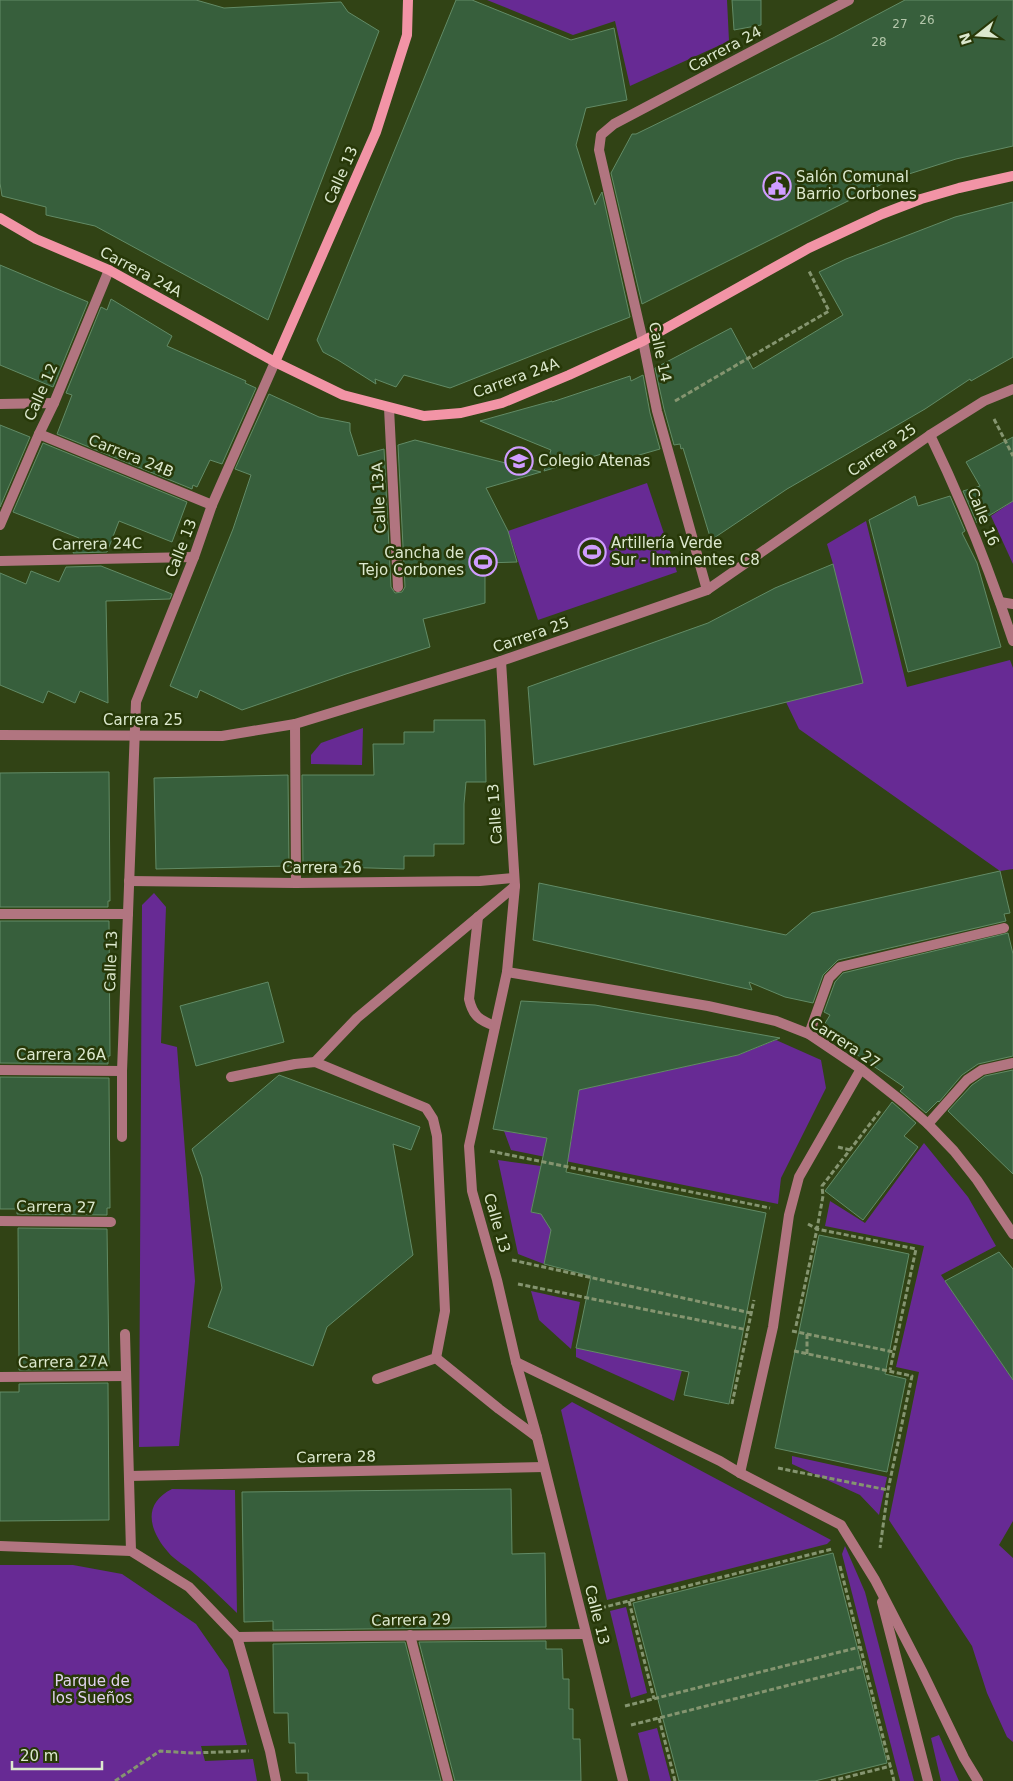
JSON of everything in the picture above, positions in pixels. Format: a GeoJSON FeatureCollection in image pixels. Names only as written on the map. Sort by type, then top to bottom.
{"type":"FeatureCollection","features":[{"type":"Feature","properties":{"kind":"street","name":"Calle 13"},"geometry":{"type":"LineString","coordinates":[[122,1137],[122,1071],[136,702],[194,556],[212,505],[376,132],[407,35],[408,0]]}},
{"type":"Feature","properties":{"kind":"street","name":"Carrera 24"},"geometry":{"type":"LineString","coordinates":[[614,124],[849,0]]}},
{"type":"Feature","properties":{"kind":"street","name":"Calle 14"},"geometry":{"type":"LineString","coordinates":[[614,124],[601,134],[599,150],[643,341],[657,411],[707,590]]}},
{"type":"Feature","properties":{"kind":"street","name":"Carrera 24A"},"geometry":{"type":"LineString","coordinates":[[0,218],[36,239],[109,270],[275,362],[343,395],[424,416],[461,413],[502,403],[643,341],[800,253],[882,214],[921,199],[1013,176]]}},
{"type":"Feature","properties":{"kind":"street","name":"Calle 12"},"geometry":{"type":"LineString","coordinates":[[0,525],[54,403],[109,270]]}},
{"type":"Feature","properties":{"kind":"street","name":"Carrera 25"},"geometry":{"type":"LineString","coordinates":[[0,735],[222,736],[295,724],[501,661],[707,590],[930,435],[984,401],[1013,389]]}},
{"type":"Feature","properties":{"kind":"street"},"geometry":{"type":"LineString","coordinates":[[0,404],[54,403]]}},
{"type":"Feature","properties":{"kind":"street","name":"Calle 13A"},"geometry":{"type":"LineString","coordinates":[[389,408],[398,587]]}},
{"type":"Feature","properties":{"kind":"street","name":"Carrera 24B"},"geometry":{"type":"LineString","coordinates":[[39,434],[212,505]]}},
{"type":"Feature","properties":{"kind":"street","name":"Calle 16"},"geometry":{"type":"LineString","coordinates":[[930,435],[949,474],[1000,602],[1013,641]]}},
{"type":"Feature","properties":{"kind":"street","name":"Carrera 24C"},"geometry":{"type":"LineString","coordinates":[[0,561],[194,556]]}},
{"type":"Feature","properties":{"kind":"street"},"geometry":{"type":"LineString","coordinates":[[1000,602],[1013,604]]}},
{"type":"Feature","properties":{"kind":"street","name":"Calle 13"},"geometry":{"type":"LineString","coordinates":[[501,661],[515,882],[507,972],[469,1146],[472,1191],[497,1280],[516,1362],[538,1437],[623,1781]]}},
{"type":"Feature","properties":{"kind":"street"},"geometry":{"type":"LineString","coordinates":[[295,724],[296,884]]}},
{"type":"Feature","properties":{"kind":"street","name":"Carrera 26"},"geometry":{"type":"LineString","coordinates":[[129,881],[296,884],[515,882]]}},
{"type":"Feature","properties":{"kind":"street"},"geometry":{"type":"LineString","coordinates":[[315,1062],[356,1018],[478,917],[515,882]]}},
{"type":"Feature","properties":{"kind":"street"},"geometry":{"type":"LineString","coordinates":[[0,914],[128,914]]}},
{"type":"Feature","properties":{"kind":"street"},"geometry":{"type":"LineString","coordinates":[[478,917],[469,999],[471,1006],[481,1021],[495,1026]]}},
{"type":"Feature","properties":{"kind":"street"},"geometry":{"type":"LineString","coordinates":[[809,1034],[830,978],[840,967],[1004,928]]}},
{"type":"Feature","properties":{"kind":"street","name":"Carrera 27"},"geometry":{"type":"LineString","coordinates":[[507,972],[708,1006],[776,1021],[809,1034],[861,1069],[928,1124],[954,1150],[977,1180],[1013,1234]]}},
{"type":"Feature","properties":{"kind":"street"},"geometry":{"type":"LineString","coordinates":[[231,1077],[295,1064],[315,1062],[426,1108],[433,1119],[437,1136],[445,1311],[436,1358]]}},
{"type":"Feature","properties":{"kind":"street"},"geometry":{"type":"LineString","coordinates":[[928,1124],[967,1080],[982,1070],[1013,1063]]}},
{"type":"Feature","properties":{"kind":"street"},"geometry":{"type":"LineString","coordinates":[[740,1473],[773,1327],[789,1215],[799,1177],[861,1069]]}},
{"type":"Feature","properties":{"kind":"street","name":"Carrera 26A"},"geometry":{"type":"LineString","coordinates":[[0,1070],[122,1071]]}},
{"type":"Feature","properties":{"kind":"street","name":"Carrera 27"},"geometry":{"type":"LineString","coordinates":[[0,1221],[111,1222]]}},
{"type":"Feature","properties":{"kind":"street"},"geometry":{"type":"LineString","coordinates":[[125,1334],[131,1551]]}},
{"type":"Feature","properties":{"kind":"street"},"geometry":{"type":"LineString","coordinates":[[377,1379],[436,1358]]}},
{"type":"Feature","properties":{"kind":"street"},"geometry":{"type":"LineString","coordinates":[[436,1358],[498,1408],[538,1437]]}},
{"type":"Feature","properties":{"kind":"street"},"geometry":{"type":"LineString","coordinates":[[516,1362],[711,1456],[768,1488],[841,1525],[875,1580],[964,1758],[978,1781]]}},
{"type":"Feature","properties":{"kind":"street","name":"Carrera 27A"},"geometry":{"type":"LineString","coordinates":[[0,1377],[126,1376]]}},
{"type":"Feature","properties":{"kind":"street","name":"Carrera 28"},"geometry":{"type":"LineString","coordinates":[[129,1476],[544,1467]]}},
{"type":"Feature","properties":{"kind":"street"},"geometry":{"type":"LineString","coordinates":[[0,1546],[131,1551],[189,1587],[237,1637],[270,1751],[276,1781]]}},
{"type":"Feature","properties":{"kind":"street"},"geometry":{"type":"LineString","coordinates":[[875,1580],[928,1781]]}},
{"type":"Feature","properties":{"kind":"street","name":"Carrera 29"},"geometry":{"type":"LineString","coordinates":[[237,1637],[586,1634]]}},
{"type":"Feature","properties":{"kind":"street"},"geometry":{"type":"LineString","coordinates":[[410,1635],[448,1781]]}},
{"type":"Feature","properties":{"kind":"path"},"geometry":{"type":"LineString","coordinates":[[657,411],[829,312],[800,253]]}},
{"type":"Feature","properties":{"kind":"path"},"geometry":{"type":"LineString","coordinates":[[984,401],[1013,456]]}},
{"type":"Feature","properties":{"kind":"path"},"geometry":{"type":"LineString","coordinates":[[795,1332],[817,1229],[823,1196],[822,1186],[880,1111]]}},
{"type":"Feature","properties":{"kind":"path"},"geometry":{"type":"LineString","coordinates":[[469,1146],[772,1209],[817,1229],[916,1250],[890,1370]]}},
{"type":"Feature","properties":{"kind":"path"},"geometry":{"type":"LineString","coordinates":[[490,1255],[751,1313]]}},
{"type":"Feature","properties":{"kind":"path"},"geometry":{"type":"LineString","coordinates":[[497,1280],[748,1330]]}},
{"type":"Feature","properties":{"kind":"path"},"geometry":{"type":"LineString","coordinates":[[732,1404],[755,1294]]}},
{"type":"Feature","properties":{"kind":"path"},"geometry":{"type":"LineString","coordinates":[[773,1327],[894,1352]]}},
{"type":"Feature","properties":{"kind":"path"},"geometry":{"type":"LineString","coordinates":[[806,1354],[807,1334]]}},
{"type":"Feature","properties":{"kind":"path"},"geometry":{"type":"LineString","coordinates":[[794,1351],[912,1376],[888,1490],[875,1580]]}},
{"type":"Feature","properties":{"kind":"path"},"geometry":{"type":"LineString","coordinates":[[768,1488],[774,1467],[888,1490]]}},
{"type":"Feature","properties":{"kind":"path"},"geometry":{"type":"LineString","coordinates":[[841,1525],[836,1548],[894,1781]]}},
{"type":"Feature","properties":{"kind":"path"},"geometry":{"type":"LineString","coordinates":[[581,1614],[836,1548]]}},
{"type":"Feature","properties":{"kind":"path"},"geometry":{"type":"LineString","coordinates":[[629,1601],[654,1698]]}},
{"type":"Feature","properties":{"kind":"path"},"geometry":{"type":"LineString","coordinates":[[605,1712],[654,1698],[860,1648]]}},
{"type":"Feature","properties":{"kind":"path"},"geometry":{"type":"LineString","coordinates":[[611,1731],[865,1666]]}},
{"type":"Feature","properties":{"kind":"path"},"geometry":{"type":"LineString","coordinates":[[659,1718],[674,1781]]}},
{"type":"Feature","properties":{"kind":"path"},"geometry":{"type":"LineString","coordinates":[[115,1781],[160,1751],[191,1753],[270,1751]]}},
{"type":"Feature","properties":{"kind":"path"},"geometry":{"type":"LineString","coordinates":[[830,1781],[891,1766]]}},
{"type":"Feature","properties":{"kind":"green space"},"geometry":{"type":"Polygon","coordinates":[[[487,0],[727,0],[729,41],[630,86],[615,21],[573,35],[487,0]]]}},
{"type":"Feature","properties":{"kind":"green space","name":"Artillería Verde Sur - Inminentes C8"},"geometry":{"type":"Polygon","coordinates":[[[647,483],[677,572],[538,620],[508,531],[647,483]]]}},
{"type":"Feature","properties":{"kind":"green space"},"geometry":{"type":"Polygon","coordinates":[[[1013,501],[1013,564],[991,516],[1013,501]]]}},
{"type":"Feature","properties":{"kind":"green space"},"geometry":{"type":"Polygon","coordinates":[[[866,521],[907,687],[1010,660],[1013,668],[1013,869],[1000,871],[799,729],[786,702],[833,564],[827,544],[866,521]]]}},
{"type":"Feature","properties":{"kind":"green space"},"geometry":{"type":"Polygon","coordinates":[[[363,728],[362,765],[311,764],[311,755],[321,743],[363,728]]]}},
{"type":"Feature","properties":{"kind":"green space"},"geometry":{"type":"Polygon","coordinates":[[[154,893],[166,907],[161,1043],[177,1047],[195,1281],[179,1446],[139,1447],[142,905],[154,893]]]}},
{"type":"Feature","properties":{"kind":"green space"},"geometry":{"type":"Polygon","coordinates":[[[776,1040],[821,1060],[826,1088],[781,1178],[778,1204],[511,1150],[504,1131],[571,1142],[579,1090],[738,1055],[776,1040]]]}},
{"type":"Feature","properties":{"kind":"green space"},"geometry":{"type":"Polygon","coordinates":[[[924,1143],[968,1197],[996,1246],[941,1275],[1013,1380],[1013,1521],[999,1545],[1013,1558],[1013,1742],[1007,1737],[987,1693],[972,1646],[889,1520],[919,1372],[896,1367],[924,1246],[825,1226],[830,1201],[865,1223],[924,1143]]]}},
{"type":"Feature","properties":{"kind":"green space"},"geometry":{"type":"Polygon","coordinates":[[[498,1160],[541,1166],[531,1212],[554,1217],[544,1264],[518,1254],[498,1160]]]}},
{"type":"Feature","properties":{"kind":"green space"},"geometry":{"type":"Polygon","coordinates":[[[531,1291],[580,1302],[571,1349],[539,1320],[531,1291]]]}},
{"type":"Feature","properties":{"kind":"green space"},"geometry":{"type":"Polygon","coordinates":[[[576,1348],[682,1370],[674,1401],[576,1357],[576,1348]]]}},
{"type":"Feature","properties":{"kind":"green space"},"geometry":{"type":"Polygon","coordinates":[[[572,1402],[831,1540],[827,1544],[607,1600],[561,1410],[572,1402]]]}},
{"type":"Feature","properties":{"kind":"green space"},"geometry":{"type":"Polygon","coordinates":[[[792,1456],[887,1477],[879,1515],[860,1495],[792,1464],[792,1456]]]}},
{"type":"Feature","properties":{"kind":"green space"},"geometry":{"type":"Polygon","coordinates":[[[172,1489],[235,1490],[237,1613],[192,1571],[171,1555],[156,1535],[152,1518],[153,1510],[156,1502],[162,1495],[172,1489]]]}},
{"type":"Feature","properties":{"kind":"green space"},"geometry":{"type":"Polygon","coordinates":[[[845,1546],[865,1592],[914,1781],[900,1781],[842,1554],[845,1546]]]}},
{"type":"Feature","properties":{"kind":"green space","name":"Parque de los Sueños"},"geometry":{"type":"Polygon","coordinates":[[[0,1565],[73,1565],[122,1574],[196,1624],[228,1670],[247,1745],[201,1746],[205,1761],[253,1759],[257,1781],[0,1781],[0,1565]]]}},
{"type":"Feature","properties":{"kind":"green space"},"geometry":{"type":"Polygon","coordinates":[[[626,1607],[647,1693],[631,1698],[610,1611],[626,1607]]]}},
{"type":"Feature","properties":{"kind":"green space"},"geometry":{"type":"Polygon","coordinates":[[[657,1728],[671,1781],[650,1781],[638,1733],[657,1728]]]}},
{"type":"Feature","properties":{"kind":"green space"},"geometry":{"type":"Polygon","coordinates":[[[939,1735],[959,1781],[941,1781],[931,1738],[939,1735]]]}},
{"type":"Feature","properties":{"kind":"building"},"geometry":{"type":"Polygon","coordinates":[[[0,0],[196,0],[224,8],[341,2],[348,12],[379,31],[268,320],[95,226],[46,215],[46,207],[2,196],[0,183],[0,0]]]}},
{"type":"Feature","properties":{"kind":"building"},"geometry":{"type":"Polygon","coordinates":[[[456,0],[472,0],[571,40],[614,28],[627,100],[586,108],[576,145],[595,205],[602,192],[630,317],[450,388],[404,375],[396,387],[375,379],[376,384],[323,352],[317,340],[456,0]]]}},
{"type":"Feature","properties":{"kind":"building"},"geometry":{"type":"Polygon","coordinates":[[[732,0],[761,0],[761,25],[734,30],[732,0]]]}},
{"type":"Feature","properties":{"kind":"building"},"geometry":{"type":"Polygon","coordinates":[[[905,0],[1013,0],[1013,146],[956,159],[890,180],[642,304],[611,173],[632,134],[636,134],[833,38],[905,0]]]}},
{"type":"Feature","properties":{"kind":"building"},"geometry":{"type":"Polygon","coordinates":[[[1013,202],[1013,357],[971,381],[970,379],[925,409],[787,489],[711,540],[683,448],[681,449],[680,444],[674,445],[655,368],[731,328],[753,369],[843,315],[819,272],[846,259],[955,217],[1013,202]]]}},
{"type":"Feature","properties":{"kind":"building"},"geometry":{"type":"Polygon","coordinates":[[[0,265],[88,302],[53,387],[0,365],[0,265]]]}},
{"type":"Feature","properties":{"kind":"building"},"geometry":{"type":"Polygon","coordinates":[[[111,299],[172,336],[167,346],[246,381],[245,383],[256,388],[222,464],[210,460],[197,487],[193,485],[192,489],[57,434],[72,395],[66,393],[101,307],[107,310],[111,299]]]}},
{"type":"Feature","properties":{"kind":"building"},"geometry":{"type":"Polygon","coordinates":[[[643,375],[650,413],[660,449],[608,464],[605,453],[544,471],[551,450],[480,421],[552,402],[630,376],[631,381],[643,375]]]}},
{"type":"Feature","properties":{"kind":"building"},"geometry":{"type":"Polygon","coordinates":[[[269,394],[319,417],[350,423],[350,431],[358,456],[384,449],[391,587],[395,593],[402,592],[405,587],[398,445],[415,440],[541,472],[486,488],[508,531],[517,562],[485,563],[485,603],[423,619],[430,647],[242,710],[200,690],[197,698],[170,686],[233,529],[251,475],[235,469],[269,394]]]}},
{"type":"Feature","properties":{"kind":"building"},"geometry":{"type":"Polygon","coordinates":[[[0,425],[30,437],[0,507],[0,425]]]}},
{"type":"Feature","properties":{"kind":"building"},"geometry":{"type":"Polygon","coordinates":[[[1013,437],[1013,501],[977,523],[963,491],[980,486],[966,462],[1013,437]]]}},
{"type":"Feature","properties":{"kind":"building"},"geometry":{"type":"Polygon","coordinates":[[[43,443],[187,502],[172,542],[119,521],[107,552],[73,553],[79,538],[13,512],[43,443]]]}},
{"type":"Feature","properties":{"kind":"building"},"geometry":{"type":"Polygon","coordinates":[[[915,496],[918,506],[950,496],[965,531],[962,533],[977,563],[1001,647],[908,672],[869,520],[915,496]]]}},
{"type":"Feature","properties":{"kind":"building"},"geometry":{"type":"Polygon","coordinates":[[[833,564],[863,683],[534,765],[528,687],[708,623],[775,588],[833,564]]]}},
{"type":"Feature","properties":{"kind":"building"},"geometry":{"type":"Polygon","coordinates":[[[101,566],[172,594],[170,599],[106,601],[108,703],[80,691],[75,703],[48,691],[43,703],[0,685],[0,573],[26,584],[31,571],[59,582],[66,567],[101,566]]]}},
{"type":"Feature","properties":{"kind":"building"},"geometry":{"type":"Polygon","coordinates":[[[434,720],[485,720],[486,782],[466,782],[464,844],[434,844],[434,856],[404,856],[404,869],[303,866],[302,775],[374,775],[373,744],[404,744],[404,732],[434,732],[434,720]]]}},
{"type":"Feature","properties":{"kind":"building"},"geometry":{"type":"Polygon","coordinates":[[[109,772],[110,901],[108,901],[108,907],[0,907],[0,773],[109,772]]]}},
{"type":"Feature","properties":{"kind":"building"},"geometry":{"type":"Polygon","coordinates":[[[288,775],[289,866],[156,869],[154,778],[288,775]]]}},
{"type":"Feature","properties":{"kind":"building"},"geometry":{"type":"Polygon","coordinates":[[[1000,871],[1010,913],[1004,914],[1006,921],[838,960],[823,975],[813,1003],[785,997],[749,982],[752,990],[533,940],[539,883],[786,935],[812,913],[1000,871]]]}},
{"type":"Feature","properties":{"kind":"building"},"geometry":{"type":"Polygon","coordinates":[[[0,921],[109,921],[110,1056],[108,1056],[108,1064],[0,1063],[0,921]]]}},
{"type":"Feature","properties":{"kind":"building"},"geometry":{"type":"Polygon","coordinates":[[[1008,933],[1013,954],[1013,1056],[978,1064],[962,1075],[939,1102],[926,1113],[900,1091],[904,1087],[821,1030],[830,1015],[824,1012],[835,982],[843,973],[1008,933]]]}},
{"type":"Feature","properties":{"kind":"building"},"geometry":{"type":"Polygon","coordinates":[[[268,982],[284,1042],[196,1066],[180,1006],[268,982]]]}},
{"type":"Feature","properties":{"kind":"building"},"geometry":{"type":"Polygon","coordinates":[[[521,1001],[595,1005],[780,1038],[738,1055],[579,1090],[566,1172],[766,1213],[729,1404],[684,1395],[689,1372],[576,1348],[591,1276],[544,1264],[551,1230],[541,1214],[531,1212],[547,1138],[493,1129],[521,1001]]]}},
{"type":"Feature","properties":{"kind":"building"},"geometry":{"type":"Polygon","coordinates":[[[1013,1070],[1013,1174],[948,1111],[972,1085],[985,1076],[1013,1070]]]}},
{"type":"Feature","properties":{"kind":"building"},"geometry":{"type":"Polygon","coordinates":[[[279,1075],[420,1127],[411,1150],[393,1144],[413,1255],[327,1327],[313,1366],[208,1327],[222,1288],[202,1177],[192,1149],[279,1075]]]}},
{"type":"Feature","properties":{"kind":"building"},"geometry":{"type":"Polygon","coordinates":[[[0,1077],[109,1078],[110,1208],[107,1208],[107,1215],[17,1214],[17,1209],[0,1209],[0,1077]]]}},
{"type":"Feature","properties":{"kind":"building"},"geometry":{"type":"Polygon","coordinates":[[[892,1102],[916,1123],[904,1136],[918,1147],[863,1220],[825,1191],[892,1102]]]}},
{"type":"Feature","properties":{"kind":"building"},"geometry":{"type":"Polygon","coordinates":[[[18,1228],[107,1229],[109,1366],[107,1366],[107,1369],[19,1370],[18,1228]]]}},
{"type":"Feature","properties":{"kind":"building"},"geometry":{"type":"Polygon","coordinates":[[[819,1235],[909,1254],[885,1374],[906,1379],[887,1472],[775,1448],[819,1235]]]}},
{"type":"Feature","properties":{"kind":"building"},"geometry":{"type":"Polygon","coordinates":[[[999,1252],[1013,1269],[1013,1380],[945,1281],[999,1252]]]}},
{"type":"Feature","properties":{"kind":"building"},"geometry":{"type":"Polygon","coordinates":[[[108,1383],[109,1520],[0,1521],[0,1392],[19,1392],[19,1384],[108,1383]]]}},
{"type":"Feature","properties":{"kind":"building"},"geometry":{"type":"Polygon","coordinates":[[[511,1489],[512,1554],[545,1553],[546,1627],[273,1630],[273,1621],[244,1622],[242,1492],[511,1489]]]}},
{"type":"Feature","properties":{"kind":"building"},"geometry":{"type":"Polygon","coordinates":[[[833,1553],[887,1763],[815,1781],[679,1781],[633,1603],[833,1553]]]}},
{"type":"Feature","properties":{"kind":"building"},"geometry":{"type":"Polygon","coordinates":[[[546,1641],[546,1649],[562,1649],[563,1679],[569,1679],[569,1709],[573,1709],[573,1739],[580,1739],[581,1781],[455,1781],[419,1642],[546,1641]]]}},
{"type":"Feature","properties":{"kind":"building"},"geometry":{"type":"Polygon","coordinates":[[[405,1642],[441,1781],[308,1781],[308,1773],[296,1773],[295,1743],[289,1743],[288,1713],[274,1713],[273,1644],[405,1642]]]}},
{"type":"Feature","properties":{"kind":"place","name":"Salón Comunal Barrio Corbones"},"geometry":{"type":"Point","coordinates":[777,186]}},
{"type":"Feature","properties":{"kind":"place","name":"Colegio Atenas"},"geometry":{"type":"Point","coordinates":[519,461]}},
{"type":"Feature","properties":{"kind":"place","name":"Artillería Verde Sur - Inminentes C8"},"geometry":{"type":"Point","coordinates":[592,552]}},
{"type":"Feature","properties":{"kind":"place","name":"Cancha de Tejo Corbones"},"geometry":{"type":"Point","coordinates":[483,562]}}]}
